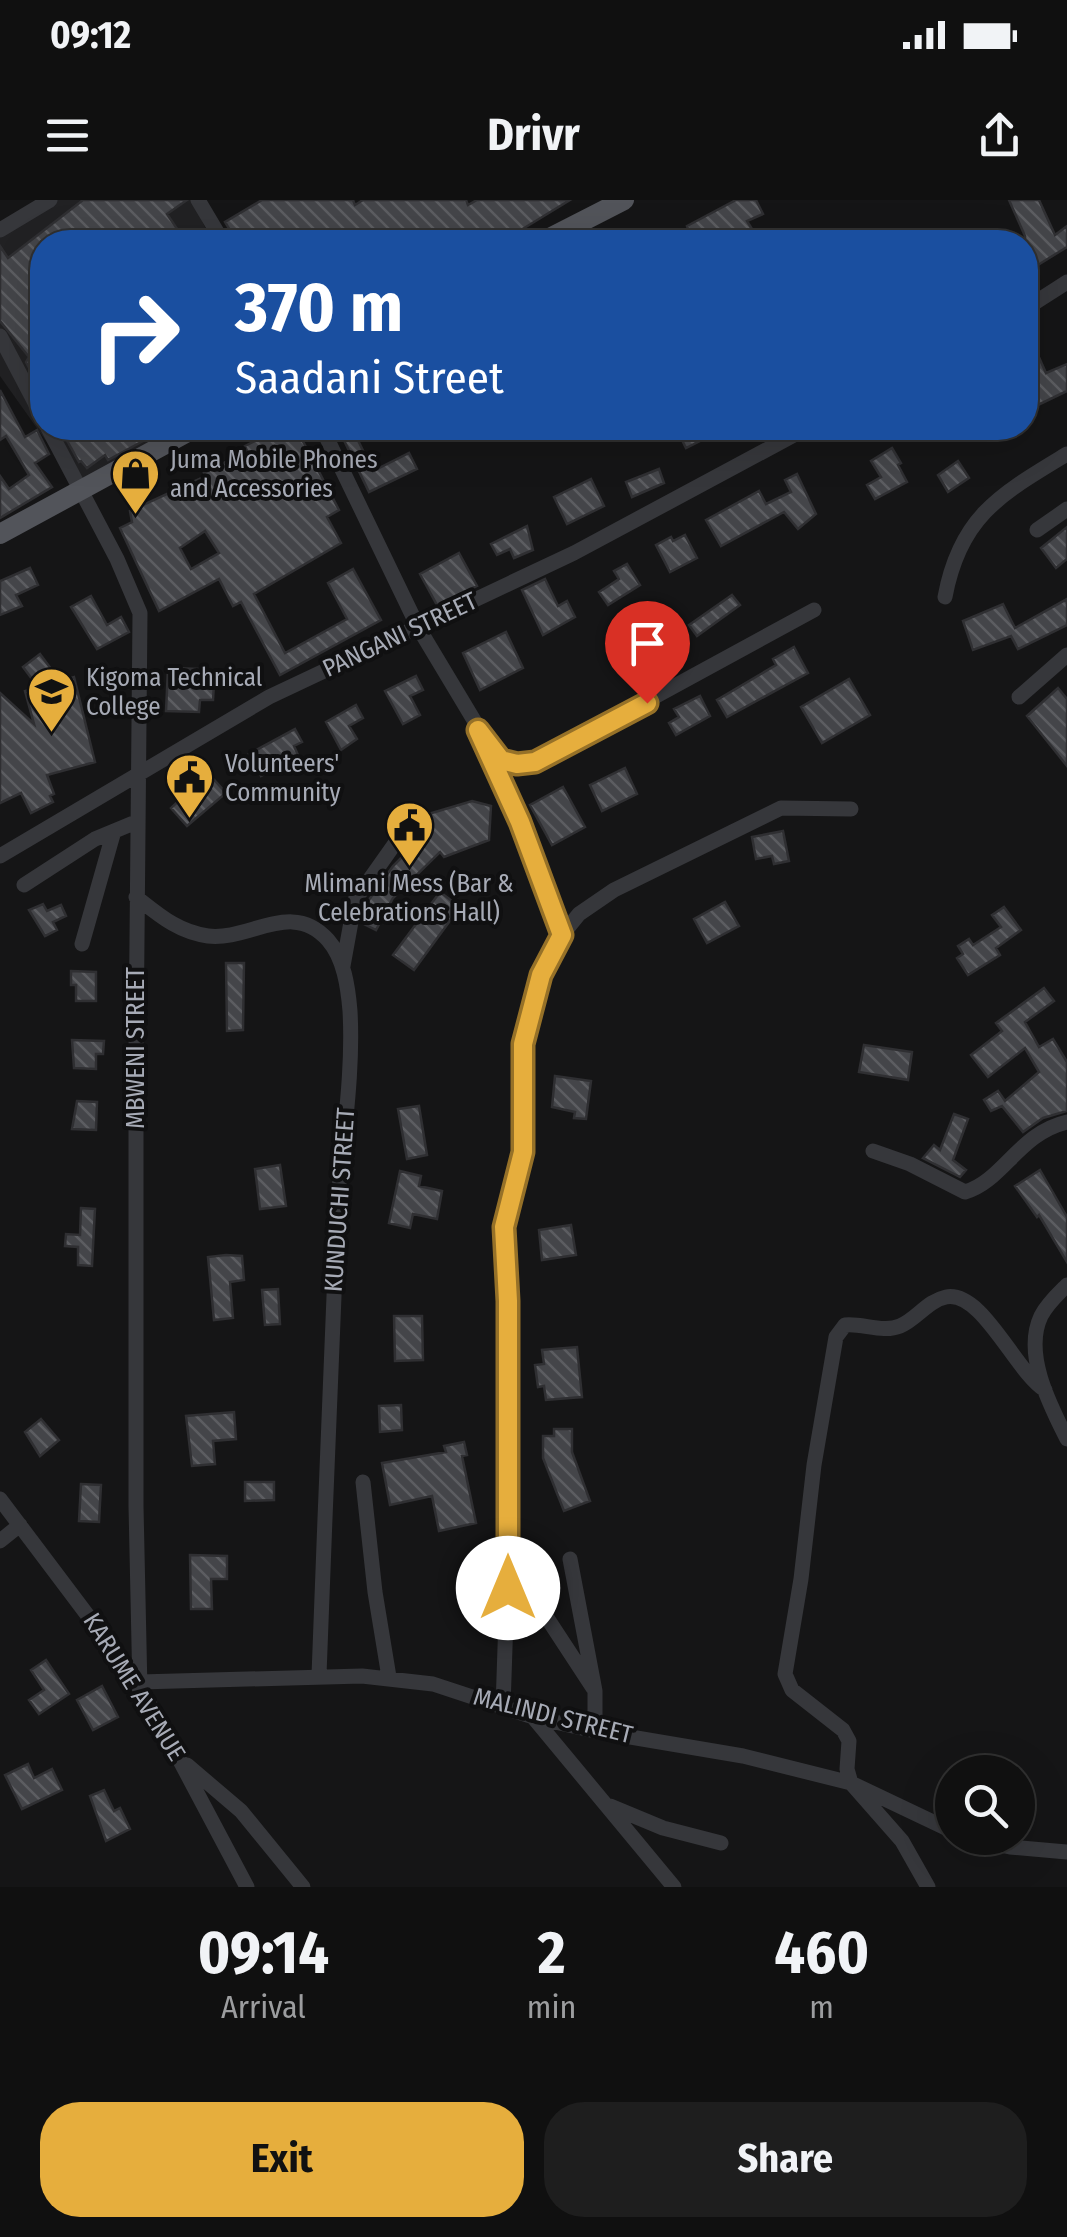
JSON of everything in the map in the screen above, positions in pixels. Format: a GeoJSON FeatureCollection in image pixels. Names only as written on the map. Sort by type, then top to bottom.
{"type":"FeatureCollection","features":[{"type":"Feature","properties":{"kind":"main road"},"geometry":{"type":"LineString","coordinates":[[565,230],[624,200]]}},
{"type":"Feature","properties":{"kind":"main road"},"geometry":{"type":"LineString","coordinates":[[0,534],[172,440]]}},
{"type":"Feature","properties":{"kind":"street"},"geometry":{"type":"LineString","coordinates":[[0,230],[50,200]]}},
{"type":"Feature","properties":{"kind":"street"},"geometry":{"type":"LineString","coordinates":[[198,200],[216,230]]}},
{"type":"Feature","properties":{"kind":"street"},"geometry":{"type":"LineString","coordinates":[[1038,301],[1067,282]]}},
{"type":"Feature","properties":{"kind":"street"},"geometry":{"type":"LineString","coordinates":[[0,336],[30,393]]}},
{"type":"Feature","properties":{"kind":"street","name":"MBWENI STREET"},"geometry":{"type":"LineString","coordinates":[[54,440],[131,587],[140,614],[140,774],[136,822],[136,1506],[140,1686]]}},
{"type":"Feature","properties":{"kind":"street"},"geometry":{"type":"LineString","coordinates":[[328,440],[418,626],[478,730],[520,822],[562,935]]}},
{"type":"Feature","properties":{"kind":"street","name":"PANGANI STREET"},"geometry":{"type":"LineString","coordinates":[[0,856],[269,696],[574,553],[785,440]]}},
{"type":"Feature","properties":{"kind":"street"},"geometry":{"type":"LineString","coordinates":[[944,597],[958,550],[984,510],[1067,454]]}},
{"type":"Feature","properties":{"kind":"street"},"geometry":{"type":"LineString","coordinates":[[1037,530],[1067,508]]}},
{"type":"Feature","properties":{"kind":"street"},"geometry":{"type":"LineString","coordinates":[[478,730],[501,760],[517,764],[535,762],[814,610]]}},
{"type":"Feature","properties":{"kind":"street"},"geometry":{"type":"LineString","coordinates":[[1019,696],[1067,656]]}},
{"type":"Feature","properties":{"kind":"street"},"geometry":{"type":"LineString","coordinates":[[503,1707],[508,1588],[508,1301],[504,1227],[523,1152],[523,1044],[541,975],[578,914],[614,890],[781,808],[851,809]]}},
{"type":"Feature","properties":{"kind":"street"},"geometry":{"type":"LineString","coordinates":[[24,886],[72,852],[136,822]]}},
{"type":"Feature","properties":{"kind":"street"},"geometry":{"type":"LineString","coordinates":[[82,944],[114,831]]}},
{"type":"Feature","properties":{"kind":"street"},"geometry":{"type":"LineString","coordinates":[[342,966],[355,900],[401,835]]}},
{"type":"Feature","properties":{"kind":"street","name":"KUNDUCHI STREET"},"geometry":{"type":"LineString","coordinates":[[136,896],[174,927],[208,936],[228,935],[280,920],[307,923],[328,940],[342,966],[350,1008],[351,1064],[338,1210],[318,1676]]}},
{"type":"Feature","properties":{"kind":"street"},"geometry":{"type":"LineString","coordinates":[[873,1151],[910,1164],[965,1192],[985,1181],[1040,1131],[1067,1122]]}},
{"type":"Feature","properties":{"kind":"street"},"geometry":{"type":"LineString","coordinates":[[1067,1285],[1044,1310],[1038,1326],[1037,1350],[1045,1390],[1067,1439]]}},
{"type":"Feature","properties":{"kind":"street"},"geometry":{"type":"LineString","coordinates":[[928,1887],[902,1842],[850,1783],[844,1730],[792,1690],[785,1674],[824,1401],[839,1331],[852,1324],[898,1326],[932,1302],[945,1297],[964,1299],[990,1324],[1023,1372],[1045,1390]]}},
{"type":"Feature","properties":{"kind":"street"},"geometry":{"type":"LineString","coordinates":[[363,1482],[389,1677]]}},
{"type":"Feature","properties":{"kind":"street","name":"KARUME AVENUE"},"geometry":{"type":"LineString","coordinates":[[0,1499],[140,1686],[248,1887]]}},
{"type":"Feature","properties":{"kind":"street"},"geometry":{"type":"LineString","coordinates":[[0,1541],[20,1525]]}},
{"type":"Feature","properties":{"kind":"street"},"geometry":{"type":"LineString","coordinates":[[570,1559],[595,1691],[595,1731]]}},
{"type":"Feature","properties":{"kind":"street"},"geometry":{"type":"LineString","coordinates":[[508,1588],[538,1604],[595,1691]]}},
{"type":"Feature","properties":{"kind":"street","name":"MALINDI STREET"},"geometry":{"type":"LineString","coordinates":[[140,1686],[318,1676],[389,1677],[434,1684],[533,1717],[743,1756],[850,1783],[935,1823]]}},
{"type":"Feature","properties":{"kind":"street"},"geometry":{"type":"LineString","coordinates":[[533,1717],[674,1887]]}},
{"type":"Feature","properties":{"kind":"street"},"geometry":{"type":"LineString","coordinates":[[180,1760],[241,1811],[304,1887]]}},
{"type":"Feature","properties":{"kind":"street"},"geometry":{"type":"LineString","coordinates":[[607,1805],[663,1828],[721,1843]]}},
{"type":"Feature","properties":{"kind":"street"},"geometry":{"type":"LineString","coordinates":[[1035,1850],[1067,1852]]}},
{"type":"Feature","properties":{"kind":"shaded area"},"geometry":{"type":"Polygon","coordinates":[[[43,200],[192,200],[206,230],[30,230],[30,418],[0,376],[0,227],[43,200]]]}},
{"type":"Feature","properties":{"kind":"shaded area"},"geometry":{"type":"Polygon","coordinates":[[[45,440],[175,440],[85,496],[45,440]]]}},
{"type":"Feature","properties":{"kind":"building"},"geometry":{"type":"Polygon","coordinates":[[[83,200],[187,200],[167,214],[178,230],[44,230],[83,200]]]}},
{"type":"Feature","properties":{"kind":"building"},"geometry":{"type":"Polygon","coordinates":[[[262,200],[353,200],[355,205],[363,200],[466,200],[468,205],[477,200],[570,200],[521,230],[230,230],[225,222],[262,200]]]}},
{"type":"Feature","properties":{"kind":"building"},"geometry":{"type":"Polygon","coordinates":[[[736,200],[756,200],[763,214],[747,221],[753,230],[686,230],[736,200]]]}},
{"type":"Feature","properties":{"kind":"building"},"geometry":{"type":"Polygon","coordinates":[[[1009,200],[1039,200],[1055,235],[1067,226],[1067,247],[1038,265],[1038,230],[1022,230],[1009,200]]]}},
{"type":"Feature","properties":{"kind":"building"},"geometry":{"type":"Polygon","coordinates":[[[30,241],[30,370],[26,362],[29,357],[0,321],[0,246],[8,258],[30,241]]]}},
{"type":"Feature","properties":{"kind":"building"},"geometry":{"type":"Polygon","coordinates":[[[1038,355],[1046,373],[1067,364],[1067,391],[1038,405],[1038,355]]]}},
{"type":"Feature","properties":{"kind":"building"},"geometry":{"type":"Polygon","coordinates":[[[0,390],[25,437],[30,434],[30,440],[42,440],[49,454],[35,463],[52,487],[0,518],[0,476],[9,489],[29,475],[6,436],[0,440],[0,390]]]}},
{"type":"Feature","properties":{"kind":"building"},"geometry":{"type":"Polygon","coordinates":[[[67,440],[145,440],[108,460],[105,455],[87,468],[67,440]]]}},
{"type":"Feature","properties":{"kind":"building"},"geometry":{"type":"Polygon","coordinates":[[[257,440],[302,440],[339,510],[327,517],[341,543],[254,594],[285,653],[347,619],[328,583],[353,569],[381,620],[280,675],[241,602],[233,606],[219,579],[159,611],[120,528],[132,522],[130,511],[206,476],[204,473],[247,451],[245,446],[257,440]],[[205,531],[180,548],[191,569],[219,553],[205,531]]]}},
{"type":"Feature","properties":{"kind":"building"},"geometry":{"type":"Polygon","coordinates":[[[344,440],[358,440],[373,471],[409,453],[417,469],[369,492],[344,440]]]}},
{"type":"Feature","properties":{"kind":"building"},"geometry":{"type":"Polygon","coordinates":[[[682,440],[702,440],[686,448],[682,440]]]}},
{"type":"Feature","properties":{"kind":"building"},"geometry":{"type":"Polygon","coordinates":[[[892,448],[907,482],[875,499],[867,485],[881,477],[871,461],[892,448]]]}},
{"type":"Feature","properties":{"kind":"building"},"geometry":{"type":"Polygon","coordinates":[[[958,461],[969,478],[948,492],[938,475],[958,461]]]}},
{"type":"Feature","properties":{"kind":"building"},"geometry":{"type":"Polygon","coordinates":[[[659,469],[664,483],[632,497],[626,482],[659,469]]]}},
{"type":"Feature","properties":{"kind":"building"},"geometry":{"type":"Polygon","coordinates":[[[797,474],[816,514],[798,529],[784,512],[721,546],[706,520],[759,491],[766,504],[791,492],[785,480],[797,474]]]}},
{"type":"Feature","properties":{"kind":"building"},"geometry":{"type":"Polygon","coordinates":[[[591,479],[604,506],[567,524],[554,497],[591,479]]]}},
{"type":"Feature","properties":{"kind":"building"},"geometry":{"type":"Polygon","coordinates":[[[527,526],[533,550],[514,558],[510,549],[497,555],[491,544],[527,526]]]}},
{"type":"Feature","properties":{"kind":"building"},"geometry":{"type":"Polygon","coordinates":[[[1067,527],[1067,559],[1056,568],[1041,548],[1067,527]]]}},
{"type":"Feature","properties":{"kind":"building"},"geometry":{"type":"Polygon","coordinates":[[[685,535],[697,558],[670,572],[656,545],[685,535]]]}},
{"type":"Feature","properties":{"kind":"building"},"geometry":{"type":"Polygon","coordinates":[[[459,553],[477,586],[437,605],[420,574],[459,553]]]}},
{"type":"Feature","properties":{"kind":"building"},"geometry":{"type":"Polygon","coordinates":[[[627,564],[640,585],[608,605],[599,592],[619,579],[614,571],[627,564]]]}},
{"type":"Feature","properties":{"kind":"building"},"geometry":{"type":"Polygon","coordinates":[[[30,568],[38,585],[16,595],[22,606],[0,615],[0,581],[30,568]]]}},
{"type":"Feature","properties":{"kind":"building"},"geometry":{"type":"Polygon","coordinates":[[[545,579],[558,606],[567,601],[575,617],[543,635],[522,590],[545,579]]]}},
{"type":"Feature","properties":{"kind":"building"},"geometry":{"type":"Polygon","coordinates":[[[732,595],[740,605],[697,636],[689,625],[732,595]]]}},
{"type":"Feature","properties":{"kind":"building"},"geometry":{"type":"Polygon","coordinates":[[[91,596],[107,625],[121,617],[129,632],[97,649],[71,607],[91,596]]]}},
{"type":"Feature","properties":{"kind":"building"},"geometry":{"type":"Polygon","coordinates":[[[1067,599],[1067,625],[1018,649],[1011,636],[973,650],[963,621],[1003,604],[1015,628],[1067,599]]]}},
{"type":"Feature","properties":{"kind":"building"},"geometry":{"type":"Polygon","coordinates":[[[506,632],[523,668],[480,690],[463,653],[506,632]]]}},
{"type":"Feature","properties":{"kind":"building"},"geometry":{"type":"Polygon","coordinates":[[[794,647],[808,673],[727,717],[717,700],[776,665],[773,659],[794,647]]]}},
{"type":"Feature","properties":{"kind":"building"},"geometry":{"type":"Polygon","coordinates":[[[40,654],[60,681],[74,677],[95,762],[47,775],[53,802],[31,813],[21,793],[0,803],[0,693],[34,724],[25,691],[38,687],[23,667],[40,654]]]}},
{"type":"Feature","properties":{"kind":"building"},"geometry":{"type":"Polygon","coordinates":[[[168,668],[200,669],[200,683],[214,684],[213,700],[200,700],[199,712],[166,711],[168,668]]]}},
{"type":"Feature","properties":{"kind":"building"},"geometry":{"type":"Polygon","coordinates":[[[416,676],[423,690],[410,696],[420,715],[403,724],[385,691],[416,676]]]}},
{"type":"Feature","properties":{"kind":"building"},"geometry":{"type":"Polygon","coordinates":[[[849,679],[870,715],[822,743],[801,707],[849,679]]]}},
{"type":"Feature","properties":{"kind":"building"},"geometry":{"type":"Polygon","coordinates":[[[1058,688],[1067,699],[1067,766],[1027,716],[1058,688]]]}},
{"type":"Feature","properties":{"kind":"building"},"geometry":{"type":"Polygon","coordinates":[[[700,696],[710,716],[676,735],[669,723],[679,717],[674,709],[700,696]]]}},
{"type":"Feature","properties":{"kind":"building"},"geometry":{"type":"Polygon","coordinates":[[[356,705],[363,718],[349,726],[357,739],[341,750],[326,722],[356,705]]]}},
{"type":"Feature","properties":{"kind":"building"},"geometry":{"type":"Polygon","coordinates":[[[295,729],[302,742],[294,746],[298,755],[261,776],[249,754],[295,729]]]}},
{"type":"Feature","properties":{"kind":"building"},"geometry":{"type":"Polygon","coordinates":[[[625,768],[637,794],[602,811],[590,785],[625,768]]]}},
{"type":"Feature","properties":{"kind":"building"},"geometry":{"type":"Polygon","coordinates":[[[208,773],[226,793],[187,826],[171,808],[208,773]]]}},
{"type":"Feature","properties":{"kind":"building"},"geometry":{"type":"Polygon","coordinates":[[[563,787],[585,827],[552,845],[530,805],[563,787]]]}},
{"type":"Feature","properties":{"kind":"building"},"geometry":{"type":"Polygon","coordinates":[[[472,801],[491,806],[489,840],[444,857],[440,852],[393,898],[376,930],[362,923],[366,904],[393,866],[421,838],[415,830],[424,824],[425,815],[472,801]]]}},
{"type":"Feature","properties":{"kind":"building"},"geometry":{"type":"Polygon","coordinates":[[[783,831],[789,861],[774,864],[772,856],[756,859],[752,837],[783,831]]]}},
{"type":"Feature","properties":{"kind":"building"},"geometry":{"type":"Polygon","coordinates":[[[440,892],[460,907],[414,970],[393,955],[440,892]]]}},
{"type":"Feature","properties":{"kind":"building"},"geometry":{"type":"Polygon","coordinates":[[[725,902],[739,926],[707,943],[694,919],[725,902]]]}},
{"type":"Feature","properties":{"kind":"building"},"geometry":{"type":"Polygon","coordinates":[[[43,904],[47,911],[61,905],[66,916],[53,922],[57,930],[45,936],[29,910],[43,904]]]}},
{"type":"Feature","properties":{"kind":"building"},"geometry":{"type":"Polygon","coordinates":[[[1004,907],[1021,930],[996,948],[1000,955],[968,975],[957,958],[963,954],[958,946],[969,939],[973,945],[1001,927],[992,915],[1004,907]]]}},
{"type":"Feature","properties":{"kind":"building"},"geometry":{"type":"Polygon","coordinates":[[[226,963],[244,963],[243,1030],[227,1031],[226,963]]]}},
{"type":"Feature","properties":{"kind":"building"},"geometry":{"type":"Polygon","coordinates":[[[71,971],[96,972],[96,1001],[76,1001],[71,971]]]}},
{"type":"Feature","properties":{"kind":"building"},"geometry":{"type":"Polygon","coordinates":[[[1044,988],[1054,1001],[1025,1022],[1039,1047],[1053,1039],[1067,1062],[1067,1111],[1043,1118],[1023,1132],[1002,1106],[991,1111],[984,1100],[998,1091],[1005,1101],[1039,1072],[1025,1048],[988,1077],[971,1055],[1002,1031],[996,1023],[1044,988]]]}},
{"type":"Feature","properties":{"kind":"building"},"geometry":{"type":"Polygon","coordinates":[[[72,1040],[104,1041],[103,1054],[96,1054],[96,1069],[74,1068],[72,1040]]]}},
{"type":"Feature","properties":{"kind":"building"},"geometry":{"type":"Polygon","coordinates":[[[864,1045],[912,1052],[908,1080],[859,1072],[864,1045]]]}},
{"type":"Feature","properties":{"kind":"building"},"geometry":{"type":"Polygon","coordinates":[[[555,1076],[591,1081],[586,1119],[574,1118],[575,1112],[552,1107],[555,1076]]]}},
{"type":"Feature","properties":{"kind":"building"},"geometry":{"type":"Polygon","coordinates":[[[77,1101],[97,1102],[96,1130],[72,1129],[77,1101]]]}},
{"type":"Feature","properties":{"kind":"building"},"geometry":{"type":"Polygon","coordinates":[[[419,1106],[427,1155],[407,1159],[398,1109],[419,1106]]]}},
{"type":"Feature","properties":{"kind":"building"},"geometry":{"type":"Polygon","coordinates":[[[954,1114],[968,1119],[953,1160],[966,1170],[960,1177],[923,1158],[934,1145],[940,1150],[954,1114]]]}},
{"type":"Feature","properties":{"kind":"building"},"geometry":{"type":"Polygon","coordinates":[[[280,1165],[286,1206],[260,1209],[255,1169],[280,1165]]]}},
{"type":"Feature","properties":{"kind":"building"},"geometry":{"type":"Polygon","coordinates":[[[1040,1170],[1067,1217],[1067,1262],[1039,1215],[1015,1186],[1040,1170]]]}},
{"type":"Feature","properties":{"kind":"building"},"geometry":{"type":"Polygon","coordinates":[[[400,1171],[421,1176],[419,1186],[442,1191],[437,1219],[413,1214],[410,1228],[389,1223],[400,1171]]]}},
{"type":"Feature","properties":{"kind":"building"},"geometry":{"type":"Polygon","coordinates":[[[81,1208],[95,1209],[92,1266],[78,1265],[78,1247],[65,1246],[66,1234],[80,1235],[81,1208]]]}},
{"type":"Feature","properties":{"kind":"building"},"geometry":{"type":"Polygon","coordinates":[[[571,1225],[576,1255],[542,1260],[539,1230],[571,1225]]]}},
{"type":"Feature","properties":{"kind":"building"},"geometry":{"type":"Polygon","coordinates":[[[242,1256],[244,1280],[230,1282],[233,1318],[214,1320],[208,1257],[242,1256]]]}},
{"type":"Feature","properties":{"kind":"building"},"geometry":{"type":"Polygon","coordinates":[[[278,1289],[280,1324],[265,1325],[262,1290],[278,1289]]]}},
{"type":"Feature","properties":{"kind":"building"},"geometry":{"type":"Polygon","coordinates":[[[394,1316],[422,1316],[423,1360],[395,1361],[394,1316]]]}},
{"type":"Feature","properties":{"kind":"building"},"geometry":{"type":"Polygon","coordinates":[[[577,1347],[582,1397],[546,1400],[544,1386],[538,1387],[535,1365],[544,1364],[542,1350],[577,1347]]]}},
{"type":"Feature","properties":{"kind":"building"},"geometry":{"type":"Polygon","coordinates":[[[401,1405],[402,1430],[380,1432],[379,1406],[401,1405]]]}},
{"type":"Feature","properties":{"kind":"building"},"geometry":{"type":"Polygon","coordinates":[[[234,1412],[236,1439],[213,1441],[215,1464],[192,1466],[186,1416],[234,1412]]]}},
{"type":"Feature","properties":{"kind":"building"},"geometry":{"type":"Polygon","coordinates":[[[41,1419],[59,1440],[40,1456],[25,1432],[41,1419]]]}},
{"type":"Feature","properties":{"kind":"building"},"geometry":{"type":"Polygon","coordinates":[[[554,1429],[572,1429],[572,1452],[590,1501],[564,1511],[543,1458],[543,1436],[554,1436],[554,1429]]]}},
{"type":"Feature","properties":{"kind":"building"},"geometry":{"type":"Polygon","coordinates":[[[464,1442],[467,1455],[462,1456],[476,1523],[439,1531],[432,1496],[390,1505],[382,1463],[446,1452],[444,1446],[464,1442]]]}},
{"type":"Feature","properties":{"kind":"building"},"geometry":{"type":"Polygon","coordinates":[[[245,1482],[274,1482],[274,1500],[245,1501],[245,1482]]]}},
{"type":"Feature","properties":{"kind":"building"},"geometry":{"type":"Polygon","coordinates":[[[81,1484],[101,1485],[99,1522],[79,1521],[81,1484]]]}},
{"type":"Feature","properties":{"kind":"building"},"geometry":{"type":"Polygon","coordinates":[[[190,1555],[227,1556],[227,1579],[211,1579],[212,1609],[191,1609],[190,1555]]]}},
{"type":"Feature","properties":{"kind":"building"},"geometry":{"type":"Polygon","coordinates":[[[46,1660],[69,1694],[39,1714],[29,1700],[44,1690],[31,1670],[46,1660]]]}},
{"type":"Feature","properties":{"kind":"building"},"geometry":{"type":"Polygon","coordinates":[[[102,1686],[118,1717],[93,1730],[77,1700],[102,1686]]]}},
{"type":"Feature","properties":{"kind":"building"},"geometry":{"type":"Polygon","coordinates":[[[28,1764],[34,1778],[52,1769],[62,1790],[22,1809],[5,1775],[28,1764]]]}},
{"type":"Feature","properties":{"kind":"building"},"geometry":{"type":"Polygon","coordinates":[[[104,1790],[114,1811],[120,1808],[130,1829],[106,1841],[90,1796],[104,1790]]]}},
{"type":"Feature","properties":{"kind":"place","name":"Juma Mobile Phones and Accessories"},"geometry":{"type":"Point","coordinates":[135,516]}},
{"type":"Feature","properties":{"kind":"place","name":"Kigoma Technical College"},"geometry":{"type":"Point","coordinates":[51,734]}},
{"type":"Feature","properties":{"kind":"place","name":"Volunteers' Community"},"geometry":{"type":"Point","coordinates":[190,820]}},
{"type":"Feature","properties":{"kind":"place","name":"Mlimani Mess (Bar & Celebrations Hall)"},"geometry":{"type":"Point","coordinates":[409,868]}},
{"type":"Feature","properties":{"kind":"route"},"geometry":{"type":"LineString","coordinates":[[508,1588],[508,1301],[504,1227],[523,1152],[523,1044],[529,1012],[541,975],[562,935],[520,822],[478,730],[501,760],[526,764],[647,703]]}}]}
